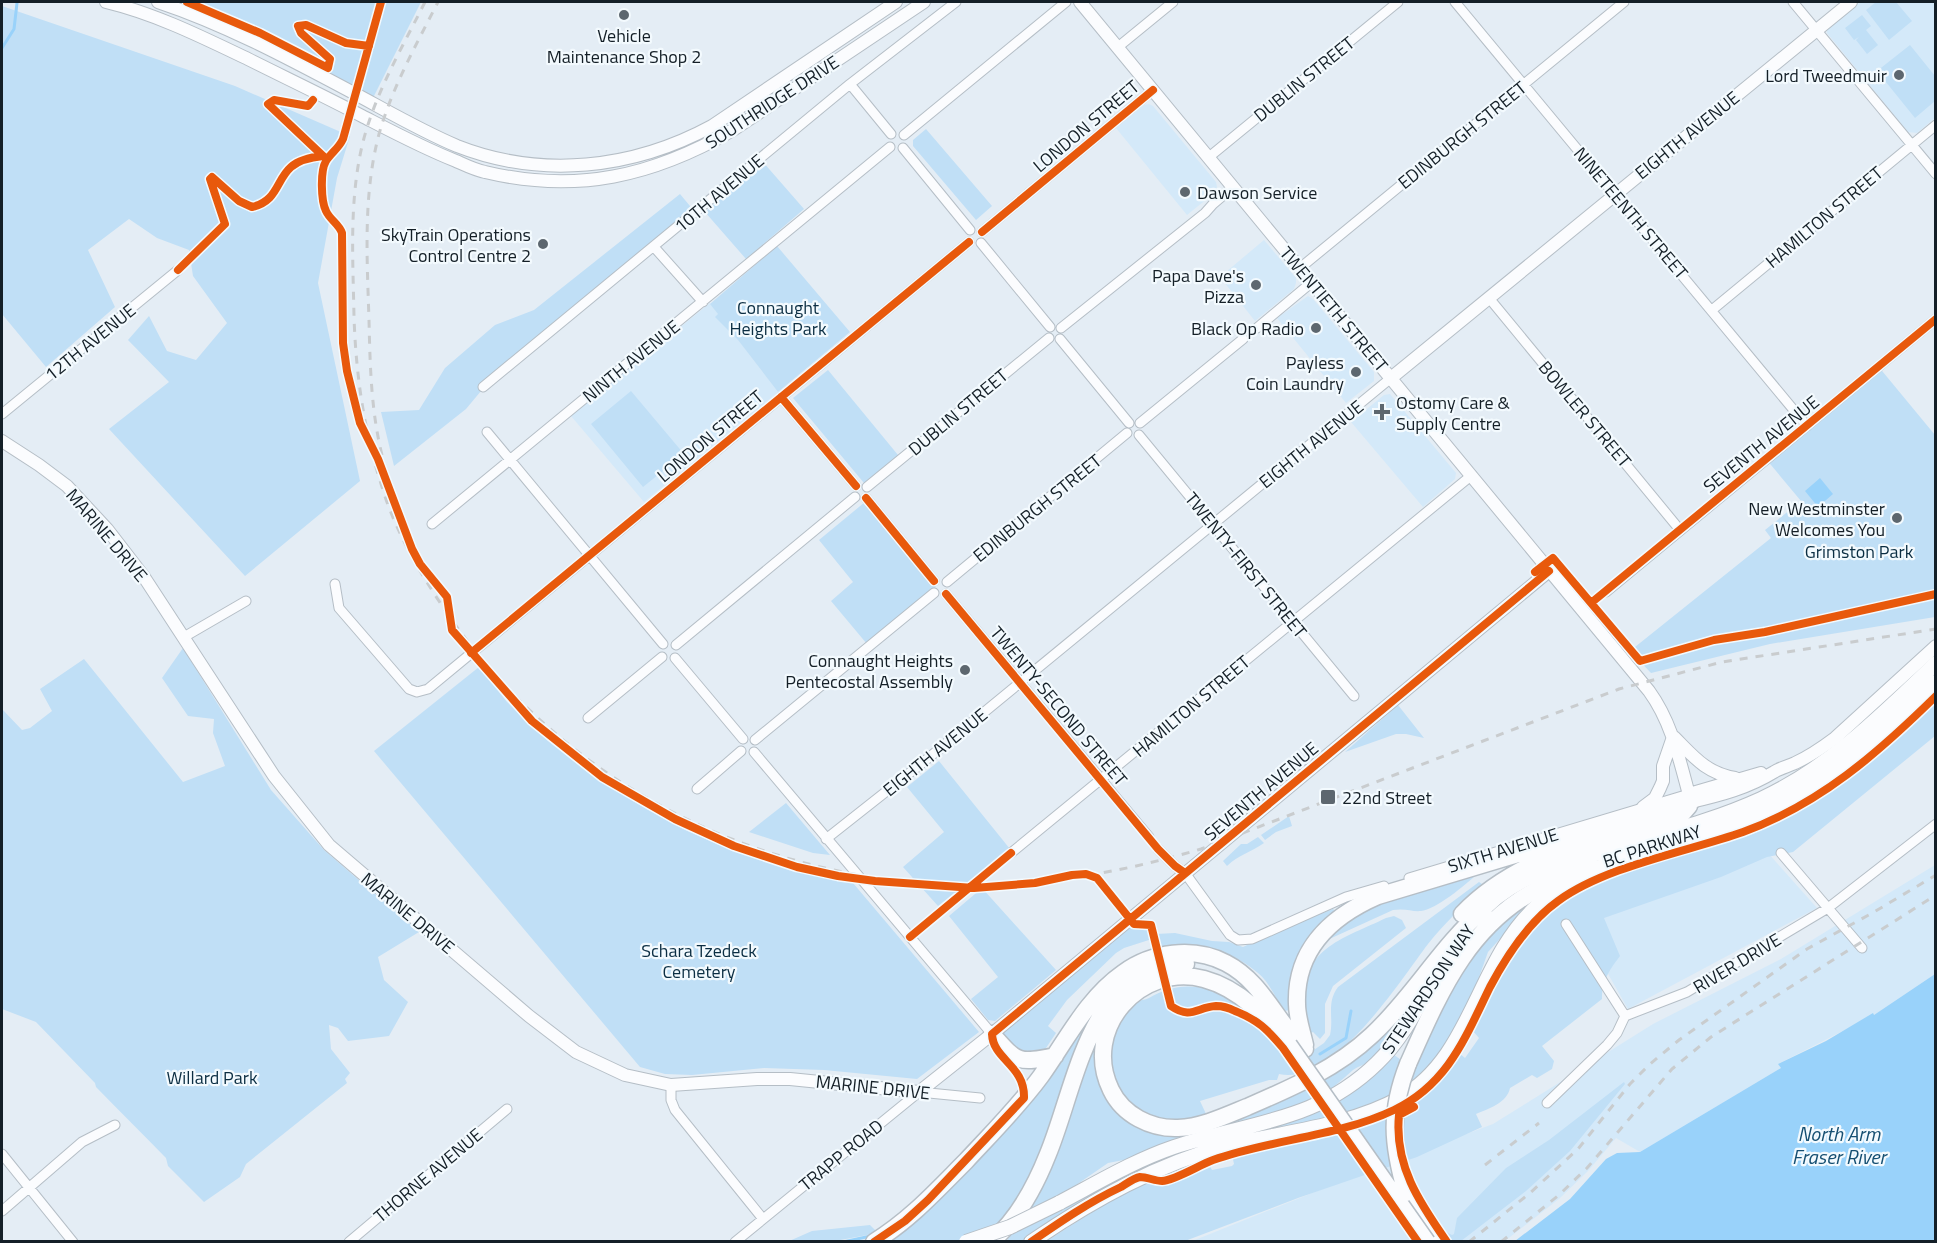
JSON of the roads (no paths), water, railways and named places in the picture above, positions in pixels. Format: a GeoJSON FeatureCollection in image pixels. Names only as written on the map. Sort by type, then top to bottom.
{"type":"FeatureCollection","features":[{"type":"Feature","properties":{"kind":"highway"},"geometry":{"type":"LineString","coordinates":[[1337,1062],[1367,1032],[1464,913],[1495,885],[1523,868],[1557,854],[1672,819],[1682,814],[1690,798]]}},
{"type":"Feature","properties":{"kind":"highway"},"geometry":{"type":"LineString","coordinates":[[1298,1043],[1297,1006],[1301,971],[1306,957],[1323,932],[1350,909],[1389,892],[1690,798]]}},
{"type":"Feature","properties":{"kind":"highway"},"geometry":{"type":"LineString","coordinates":[[1406,1193],[1396,1155],[1393,1128],[1398,1092],[1408,1064],[1449,978],[1485,928],[1508,909],[1544,886],[1596,868]]}},
{"type":"Feature","properties":{"kind":"highway"},"geometry":{"type":"LineString","coordinates":[[1298,1043],[1256,1008],[1224,986],[1203,979],[1173,978],[1145,987],[1134,994],[1116,1013],[1105,1035],[1103,1070],[1112,1093],[1129,1113],[1156,1126],[1191,1127],[1221,1118],[1308,1080],[1372,1036],[1453,939],[1484,909]]}},
{"type":"Feature","properties":{"kind":"highway"},"geometry":{"type":"LineString","coordinates":[[874,1242],[905,1221],[928,1200],[1033,1087],[1092,1004],[1111,982],[1140,962],[1169,954],[1212,957],[1236,969],[1257,987],[1440,1242]]}},
{"type":"Feature","properties":{"kind":"highway"},"geometry":{"type":"LineString","coordinates":[[991,1242],[1012,1220],[1032,1189],[1049,1152],[1094,1028],[1110,1000],[1131,980],[1157,968],[1171,965],[1197,965],[1221,972],[1250,991],[1298,1043],[1427,1242]]}},
{"type":"Feature","properties":{"kind":"highway"},"geometry":{"type":"LineString","coordinates":[[992,1034],[1012,1056],[1028,1062],[1055,1056]]}},
{"type":"Feature","properties":{"kind":"main road","name":"STEWARDSON WAY"},"geometry":{"type":"LineString","coordinates":[[966,1242],[1010,1227],[1159,1153],[1310,1109],[1350,1086],[1389,1050],[1449,954],[1484,909],[1506,891],[1558,866],[1724,814],[1760,800],[1817,768],[1846,747],[1935,663]]}},
{"type":"Feature","properties":{"kind":"main road"},"geometry":{"type":"LineString","coordinates":[[1031,1242],[1109,1192],[1193,1156],[1329,1123],[1399,1099],[1421,1083],[1445,1057],[1498,955],[1524,919],[1560,888],[1596,868],[1722,828],[1791,799],[1851,759],[1935,682]]}},
{"type":"Feature","properties":{"kind":"street","name":"SOUTHRIDGE DRIVE"},"geometry":{"type":"LineString","coordinates":[[106,2],[181,26],[424,149],[484,172],[549,182],[601,179],[653,168],[680,158],[733,130],[924,2]]}},
{"type":"Feature","properties":{"kind":"street","name":"SOUTHRIDGE DRIVE"},"geometry":{"type":"LineString","coordinates":[[158,2],[240,35],[458,146],[490,156],[541,166],[585,166],[607,163],[656,151],[690,138],[721,120],[896,2]]}},
{"type":"Feature","properties":{"kind":"street","name":"10TH AVENUE"},"geometry":{"type":"LineString","coordinates":[[483,387],[850,84],[956,2]]}},
{"type":"Feature","properties":{"kind":"street","name":"TWENTIETH STREET"},"geometry":{"type":"LineString","coordinates":[[1080,2],[1649,691],[1660,706],[1673,736],[1690,798]]}},
{"type":"Feature","properties":{"kind":"street"},"geometry":{"type":"LineString","coordinates":[[1118,47],[1173,2]]}},
{"type":"Feature","properties":{"kind":"street","name":"DUBLIN STREET"},"geometry":{"type":"LineString","coordinates":[[1209,157],[1398,2]]}},
{"type":"Feature","properties":{"kind":"street","name":"NINETEENTH STREET"},"geometry":{"type":"LineString","coordinates":[[1455,2],[1807,426]]}},
{"type":"Feature","properties":{"kind":"street","name":"EDINBURGH STREET"},"geometry":{"type":"LineString","coordinates":[[1300,268],[1624,2]]}},
{"type":"Feature","properties":{"kind":"street"},"geometry":{"type":"LineString","coordinates":[[1793,2],[1935,174]]}},
{"type":"Feature","properties":{"kind":"street","name":"EIGHTH AVENUE"},"geometry":{"type":"LineString","coordinates":[[826,838],[1020,683],[1851,2]]}},
{"type":"Feature","properties":{"kind":"street"},"geometry":{"type":"LineString","coordinates":[[904,135],[1063,4]]}},
{"type":"Feature","properties":{"kind":"street"},"geometry":{"type":"LineString","coordinates":[[850,84],[891,134]]}},
{"type":"Feature","properties":{"kind":"street","name":"LONDON STREET"},"geometry":{"type":"LineString","coordinates":[[982,231],[1153,90]]}},
{"type":"Feature","properties":{"kind":"street","name":"HAMILTON STREET"},"geometry":{"type":"LineString","coordinates":[[1712,310],[1935,125]]}},
{"type":"Feature","properties":{"kind":"street"},"geometry":{"type":"LineString","coordinates":[[899,132],[904,135],[906,141],[903,148],[897,150],[890,147],[888,142],[891,134],[899,132]]}},
{"type":"Feature","properties":{"kind":"street","name":"NINTH AVENUE"},"geometry":{"type":"LineString","coordinates":[[432,524],[890,147]]}},
{"type":"Feature","properties":{"kind":"street"},"geometry":{"type":"LineString","coordinates":[[903,148],[970,230]]}},
{"type":"Feature","properties":{"kind":"street"},"geometry":{"type":"LineString","coordinates":[[520,178],[541,166]]}},
{"type":"Feature","properties":{"kind":"street"},"geometry":{"type":"LineString","coordinates":[[1061,328],[1205,213],[1233,187]]}},
{"type":"Feature","properties":{"kind":"street"},"geometry":{"type":"LineString","coordinates":[[970,230],[982,231],[984,239],[981,243],[973,245],[969,242],[967,237],[970,230]]}},
{"type":"Feature","properties":{"kind":"street","name":"LONDON STREET"},"geometry":{"type":"LineString","coordinates":[[335,584],[339,608],[409,688],[417,693],[428,689],[969,242]]}},
{"type":"Feature","properties":{"kind":"street"},"geometry":{"type":"LineString","coordinates":[[981,243],[1050,327]]}},
{"type":"Feature","properties":{"kind":"street"},"geometry":{"type":"LineString","coordinates":[[654,247],[703,302]]}},
{"type":"Feature","properties":{"kind":"street","name":"12TH AVENUE"},"geometry":{"type":"LineString","coordinates":[[2,414],[178,270]]}},
{"type":"Feature","properties":{"kind":"street"},"geometry":{"type":"LineString","coordinates":[[1257,328],[1312,282]]}},
{"type":"Feature","properties":{"kind":"street","name":"BOWLER STREET"},"geometry":{"type":"LineString","coordinates":[[1489,298],[1680,530]]}},
{"type":"Feature","properties":{"kind":"street","name":"SEVENTH AVENUE"},"geometry":{"type":"LineString","coordinates":[[1606,592],[1935,319]]}},
{"type":"Feature","properties":{"kind":"street"},"geometry":{"type":"LineString","coordinates":[[1060,339],[1055,341],[1049,338],[1047,333],[1050,327],[1057,325],[1061,328]]}},
{"type":"Feature","properties":{"kind":"street"},"geometry":{"type":"LineString","coordinates":[[1060,339],[1061,328]]}},
{"type":"Feature","properties":{"kind":"street","name":"DUBLIN STREET"},"geometry":{"type":"LineString","coordinates":[[867,488],[1049,338]]}},
{"type":"Feature","properties":{"kind":"street"},"geometry":{"type":"LineString","coordinates":[[1060,339],[1128,423]]}},
{"type":"Feature","properties":{"kind":"street"},"geometry":{"type":"LineString","coordinates":[[1140,423],[1243,339]]}},
{"type":"Feature","properties":{"kind":"street"},"geometry":{"type":"LineString","coordinates":[[781,397],[856,486]]}},
{"type":"Feature","properties":{"kind":"street"},"geometry":{"type":"LineString","coordinates":[[1128,423],[1136,421],[1140,423]]}},
{"type":"Feature","properties":{"kind":"street"},"geometry":{"type":"LineString","coordinates":[[1128,423],[1127,433],[1134,436],[1138,435],[1141,430],[1140,423]]}},
{"type":"Feature","properties":{"kind":"street"},"geometry":{"type":"LineString","coordinates":[[487,432],[663,644]]}},
{"type":"Feature","properties":{"kind":"street","name":"EDINBURGH STREET"},"geometry":{"type":"LineString","coordinates":[[947,582],[1127,433]]}},
{"type":"Feature","properties":{"kind":"street","name":"TWENTY-FIRST STREET"},"geometry":{"type":"LineString","coordinates":[[1138,435],[1354,696]]}},
{"type":"Feature","properties":{"kind":"street","name":"MARINE DRIVE"},"geometry":{"type":"LineString","coordinates":[[2,441],[67,486],[144,577],[261,757],[329,845],[529,1016],[576,1052],[625,1075],[671,1085],[790,1079],[980,1098]]}},
{"type":"Feature","properties":{"kind":"street","name":"HAMILTON STREET"},"geometry":{"type":"LineString","coordinates":[[1011,853],[1472,475]]}},
{"type":"Feature","properties":{"kind":"street"},"geometry":{"type":"LineString","coordinates":[[856,486],[860,484],[867,488],[866,498]]}},
{"type":"Feature","properties":{"kind":"street"},"geometry":{"type":"LineString","coordinates":[[856,486],[853,493],[855,497],[861,500],[866,498]]}},
{"type":"Feature","properties":{"kind":"street"},"geometry":{"type":"LineString","coordinates":[[676,645],[855,497]]}},
{"type":"Feature","properties":{"kind":"street"},"geometry":{"type":"LineString","coordinates":[[866,498],[934,581]]}},
{"type":"Feature","properties":{"kind":"street","name":"SEVENTH AVENUE"},"geometry":{"type":"LineString","coordinates":[[919,1092],[992,1034],[1549,571]]}},
{"type":"Feature","properties":{"kind":"street"},"geometry":{"type":"LineString","coordinates":[[942,579],[947,582],[949,587],[945,594],[940,596],[934,593],[932,586],[934,581],[942,579]]}},
{"type":"Feature","properties":{"kind":"street"},"geometry":{"type":"LineString","coordinates":[[755,740],[934,593]]}},
{"type":"Feature","properties":{"kind":"street","name":"TWENTY-SECOND STREET"},"geometry":{"type":"LineString","coordinates":[[945,594],[1149,837]]}},
{"type":"Feature","properties":{"kind":"street"},"geometry":{"type":"LineString","coordinates":[[184,636],[246,601]]}},
{"type":"Feature","properties":{"kind":"street","name":"SIXTH AVENUE"},"geometry":{"type":"LineString","coordinates":[[1921,658],[1935,637]]}},
{"type":"Feature","properties":{"kind":"street"},"geometry":{"type":"LineString","coordinates":[[662,657],[660,649],[663,644],[671,642],[678,650],[675,658]]}},
{"type":"Feature","properties":{"kind":"street","name":"SIXTH AVENUE"},"geometry":{"type":"LineString","coordinates":[[1690,798],[1739,779],[1774,772],[1797,762],[1835,738],[1935,646]]}},
{"type":"Feature","properties":{"kind":"street"},"geometry":{"type":"LineString","coordinates":[[662,657],[669,660],[675,658]]}},
{"type":"Feature","properties":{"kind":"street"},"geometry":{"type":"LineString","coordinates":[[588,718],[662,657]]}},
{"type":"Feature","properties":{"kind":"street"},"geometry":{"type":"LineString","coordinates":[[675,658],[743,739]]}},
{"type":"Feature","properties":{"kind":"street"},"geometry":{"type":"LineString","coordinates":[[1643,807],[1655,798],[1663,781],[1664,766],[1673,736],[1710,771],[1739,779]]}},
{"type":"Feature","properties":{"kind":"street"},"geometry":{"type":"LineString","coordinates":[[741,751],[740,743],[743,739],[748,737],[755,740]]}},
{"type":"Feature","properties":{"kind":"street"},"geometry":{"type":"LineString","coordinates":[[741,751],[749,755],[754,752],[757,748],[755,740]]}},
{"type":"Feature","properties":{"kind":"street"},"geometry":{"type":"LineString","coordinates":[[697,789],[741,751]]}},
{"type":"Feature","properties":{"kind":"street"},"geometry":{"type":"LineString","coordinates":[[754,752],[992,1034]]}},
{"type":"Feature","properties":{"kind":"street","name":"SIXTH AVENUE"},"geometry":{"type":"LineString","coordinates":[[1185,873],[1230,935],[1238,940],[1252,939],[1346,897],[1643,807],[1744,787],[1765,779],[1774,772]]}},
{"type":"Feature","properties":{"kind":"street","name":"RIVER DRIVE"},"geometry":{"type":"LineString","coordinates":[[1625,1016],[1687,992],[1828,908],[1935,824]]}},
{"type":"Feature","properties":{"kind":"street"},"geometry":{"type":"LineString","coordinates":[[1158,849],[1185,873]]}},
{"type":"Feature","properties":{"kind":"street"},"geometry":{"type":"LineString","coordinates":[[1781,853],[1862,948]]}},
{"type":"Feature","properties":{"kind":"street"},"geometry":{"type":"LineString","coordinates":[[1547,1103],[1607,1045],[1617,1033],[1625,1016],[1566,924]]}},
{"type":"Feature","properties":{"kind":"street"},"geometry":{"type":"LineString","coordinates":[[671,1085],[671,1100],[675,1110],[763,1219]]}},
{"type":"Feature","properties":{"kind":"street","name":"TRAPP ROAD"},"geometry":{"type":"LineString","coordinates":[[735,1242],[919,1092]]}},
{"type":"Feature","properties":{"kind":"street","name":"THORNE AVENUE"},"geometry":{"type":"LineString","coordinates":[[349,1242],[507,1109]]}},
{"type":"Feature","properties":{"kind":"street"},"geometry":{"type":"LineString","coordinates":[[2,1211],[82,1142],[115,1125]]}},
{"type":"Feature","properties":{"kind":"street"},"geometry":{"type":"LineString","coordinates":[[2,1154],[73,1242]]}},
{"type":"Feature","properties":{"kind":"water"},"geometry":{"type":"Polygon","coordinates":[[[1820,478],[1833,494],[1818,507],[1805,491],[1820,478]]]}},
{"type":"Feature","properties":{"kind":"water","name":"North Arm Fraser River"},"geometry":{"type":"Polygon","coordinates":[[[1935,974],[1935,1240],[1515,1241],[1570,1199],[1606,1159],[1617,1153],[1640,1152],[1781,1068],[1778,1064],[1826,1041],[1873,1013],[1874,1015],[1935,974]]]}},
{"type":"Feature","properties":{"kind":"waterway"},"geometry":{"type":"LineString","coordinates":[[2,48],[14,29],[17,3]]}},
{"type":"Feature","properties":{"kind":"waterway"},"geometry":{"type":"LineString","coordinates":[[1320,1054],[1346,1038],[1351,1011]]}},
{"type":"Feature","properties":{"kind":"waterway"},"geometry":{"type":"LineString","coordinates":[[843,1242],[871,1236]]}},
{"type":"Feature","properties":{"kind":"railway"},"geometry":{"type":"LineString","coordinates":[[425,2],[389,72],[367,127],[358,167],[353,210],[354,317],[359,382],[370,445],[387,503],[408,549],[443,607],[489,668],[541,721],[599,768],[662,807],[730,838],[800,862],[874,877],[950,885],[1014,884],[1108,872],[1201,849],[1619,689],[1722,662],[1936,629]]}},
{"type":"Feature","properties":{"kind":"railway"},"geometry":{"type":"LineString","coordinates":[[382,455],[373,405],[370,353],[367,250],[370,180],[384,117],[405,67],[438,2]]}},
{"type":"Feature","properties":{"kind":"railway"},"geometry":{"type":"LineString","coordinates":[[1469,1242],[1530,1193],[1578,1149],[1630,1084],[1679,1040],[1807,949],[1936,875]]}},
{"type":"Feature","properties":{"kind":"railway"},"geometry":{"type":"LineString","coordinates":[[1501,1242],[1559,1195],[1587,1168],[1672,1069],[1711,1037],[1936,895]]}},
{"type":"Feature","properties":{"kind":"railway"},"geometry":{"type":"LineString","coordinates":[[1485,1165],[1539,1123]]}},
{"type":"Feature","properties":{"kind":"place","name":"Vehicle Maintenance Shop 2"},"geometry":{"type":"Point","coordinates":[624,15]}},
{"type":"Feature","properties":{"kind":"place","name":"Lord Tweedmuir"},"geometry":{"type":"Point","coordinates":[1899,75]}},
{"type":"Feature","properties":{"kind":"place","name":"Dawson Service"},"geometry":{"type":"Point","coordinates":[1185,192]}},
{"type":"Feature","properties":{"kind":"place","name":"SkyTrain Operations Control Centre 2"},"geometry":{"type":"Point","coordinates":[543,244]}},
{"type":"Feature","properties":{"kind":"place","name":"Papa Dave's Pizza"},"geometry":{"type":"Point","coordinates":[1256,285]}},
{"type":"Feature","properties":{"kind":"place","name":"Black Op Radio"},"geometry":{"type":"Point","coordinates":[1316,328]}},
{"type":"Feature","properties":{"kind":"place","name":"Payless Coin Laundry"},"geometry":{"type":"Point","coordinates":[1356,372]}},
{"type":"Feature","properties":{"kind":"place","name":"Ostomy Care & Supply Centre"},"geometry":{"type":"Point","coordinates":[1382,412]}},
{"type":"Feature","properties":{"kind":"place","name":"New Westminster Welcomes You"},"geometry":{"type":"Point","coordinates":[1897,518]}},
{"type":"Feature","properties":{"kind":"place","name":"Connaught Heights Pentecostal Assembly"},"geometry":{"type":"Point","coordinates":[965,670]}},
{"type":"Feature","properties":{"kind":"place","name":"22nd Street"},"geometry":{"type":"Point","coordinates":[1328,797]}},
{"type":"Feature","properties":{"kind":"park label","name":"Connaught Heights Park"},"geometry":{"type":"Point","coordinates":[778,317]}},
{"type":"Feature","properties":{"kind":"park label","name":"Grimston Park"},"geometry":{"type":"Point","coordinates":[1859,551]}},
{"type":"Feature","properties":{"kind":"park label","name":"Schara Tzedeck Cemetery"},"geometry":{"type":"Point","coordinates":[699,960]}},
{"type":"Feature","properties":{"kind":"park label","name":"Willard Park"},"geometry":{"type":"Point","coordinates":[212,1077]}}]}
